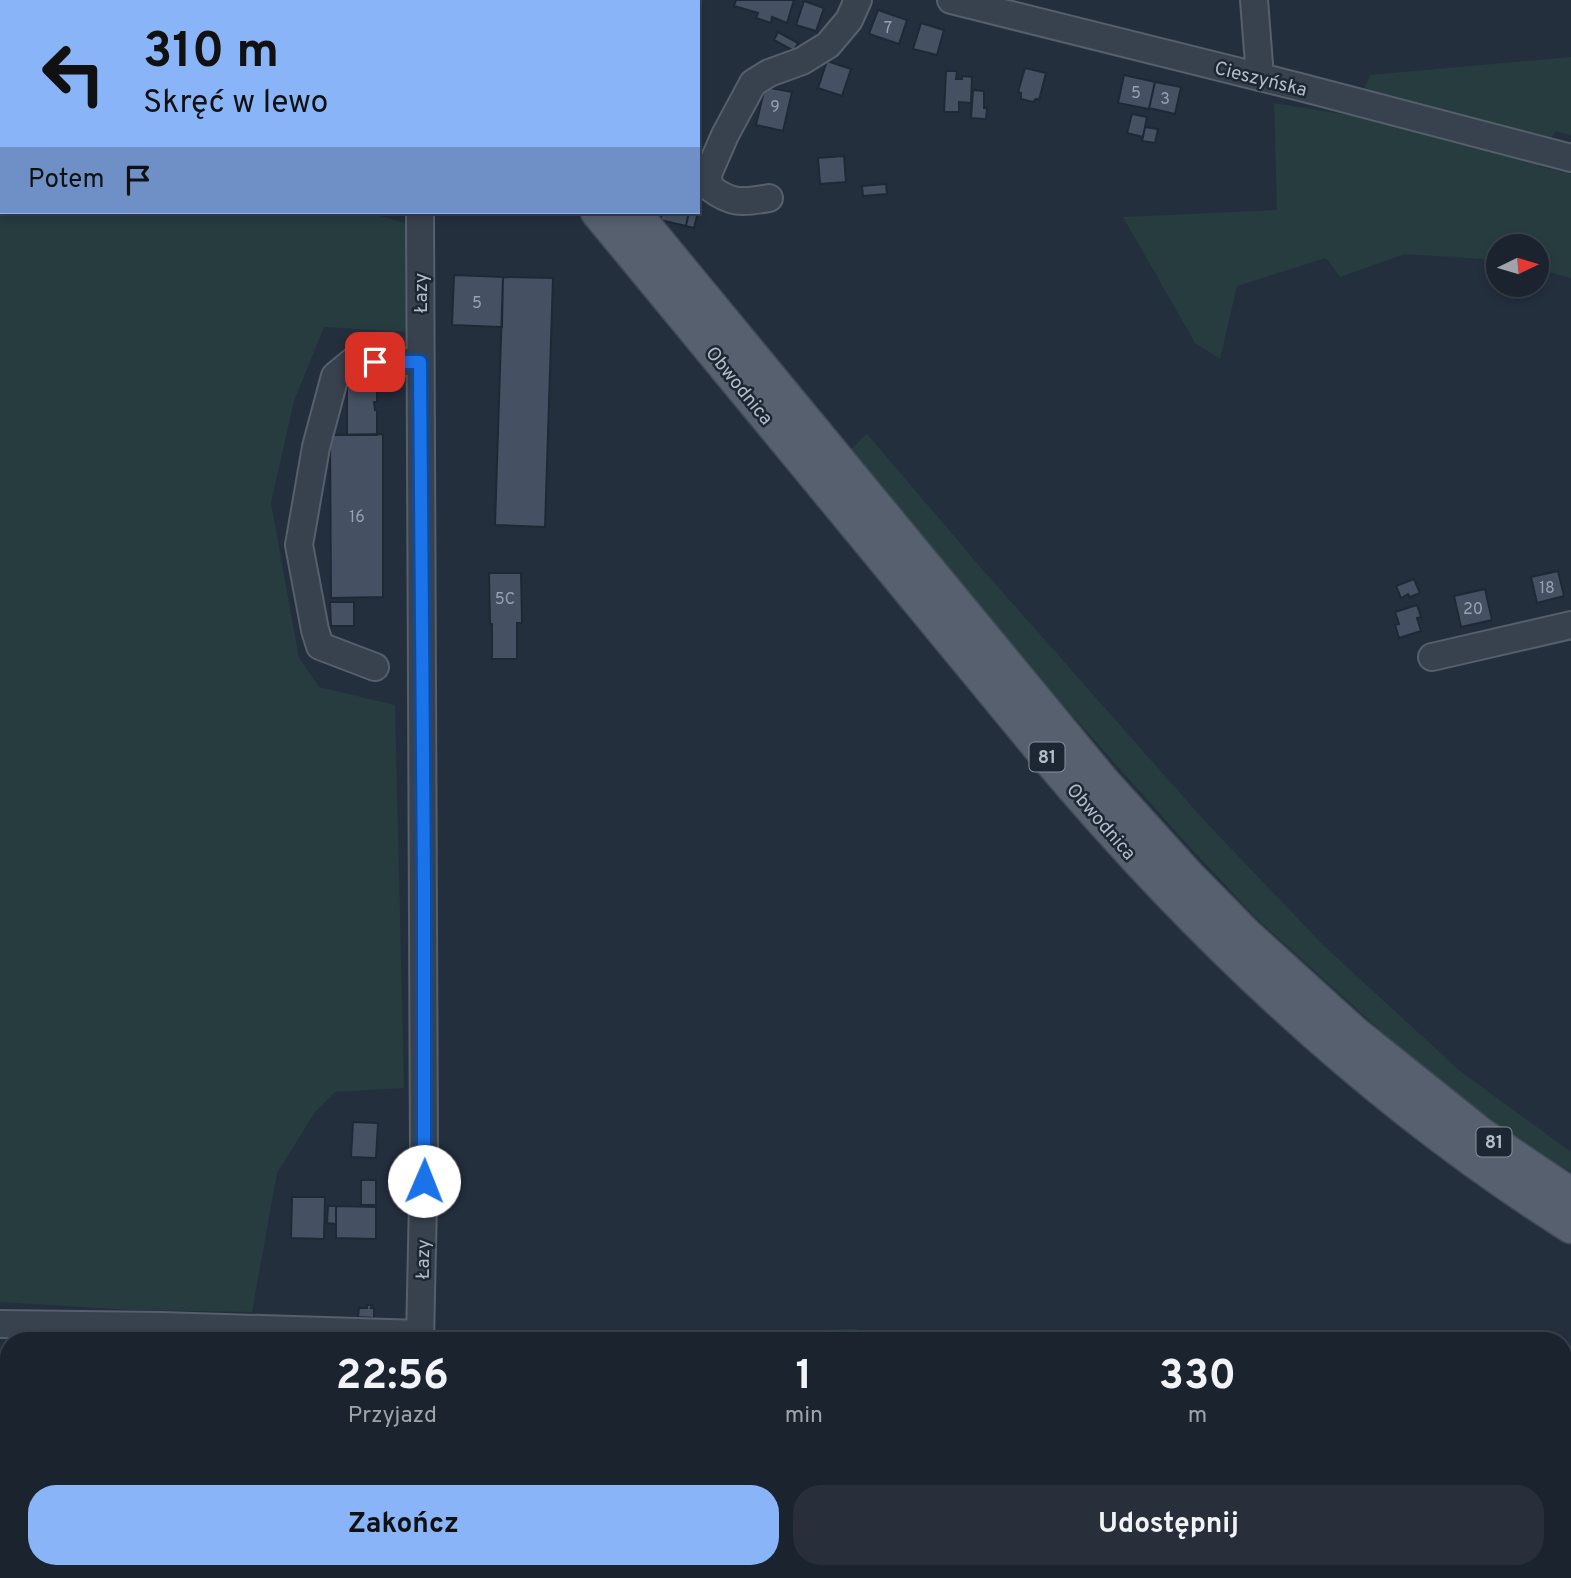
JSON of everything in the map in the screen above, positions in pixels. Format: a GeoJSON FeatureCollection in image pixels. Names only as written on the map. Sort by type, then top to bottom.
{"type":"FeatureCollection","features":[{"type":"Feature","properties":{"kind":"main road","name":"Obwodnica"},"geometry":{"type":"LineString","coordinates":[[599,214],[1061,774],[1148,873],[1239,965],[1360,1074],[1424,1125],[1571,1227]]}},
{"type":"Feature","properties":{"kind":"main road","name":"Obwodnica"},"geometry":{"type":"LineString","coordinates":[[636,214],[1103,782],[1188,875],[1247,935],[1355,1033],[1480,1133],[1571,1194]]}},
{"type":"Feature","properties":{"kind":"street"},"geometry":{"type":"LineString","coordinates":[[769,198],[745,202],[722,197],[709,187],[709,174],[725,135],[753,83],[769,72],[802,61],[828,45],[849,20],[858,0]]}},
{"type":"Feature","properties":{"kind":"street","name":"Cieszyńska"},"geometry":{"type":"LineString","coordinates":[[951,0],[1571,158]]}},
{"type":"Feature","properties":{"kind":"street"},"geometry":{"type":"LineString","coordinates":[[1254,0],[1260,77]]}},
{"type":"Feature","properties":{"kind":"street","name":"Łazy"},"geometry":{"type":"LineString","coordinates":[[420,214],[424,1088],[420,1332]]}},
{"type":"Feature","properties":{"kind":"street"},"geometry":{"type":"LineString","coordinates":[[375,667],[320,646],[299,545],[316,447],[335,376],[352,362],[420,362]]}},
{"type":"Feature","properties":{"kind":"street"},"geometry":{"type":"LineString","coordinates":[[1432,657],[1571,625]]}},
{"type":"Feature","properties":{"kind":"street"},"geometry":{"type":"LineString","coordinates":[[0,1324],[162,1326],[303,1332]]}},
{"type":"Feature","properties":{"kind":"green space"},"geometry":{"type":"Polygon","coordinates":[[[1571,57],[1571,135],[1555,131],[1538,166],[1571,174],[1571,278],[1549,272],[1549,234],[1486,234],[1486,259],[1405,254],[1340,277],[1326,258],[1237,286],[1220,359],[1195,343],[1123,217],[1277,210],[1274,103],[1354,116],[1370,75],[1571,57]]]}},
{"type":"Feature","properties":{"kind":"green space"},"geometry":{"type":"Polygon","coordinates":[[[0,214],[374,214],[408,224],[410,332],[324,327],[294,401],[271,503],[299,658],[319,687],[395,705],[404,1088],[335,1092],[315,1112],[277,1173],[252,1312],[131,1310],[0,1302],[0,214]]]}},
{"type":"Feature","properties":{"kind":"green space"},"geometry":{"type":"Polygon","coordinates":[[[867,434],[1202,818],[1323,945],[1460,1071],[1571,1152],[1571,1171],[1542,1158],[1414,1061],[1255,917],[1014,650],[851,449],[867,434]]]}},
{"type":"Feature","properties":{"kind":"green space"},"geometry":{"type":"Polygon","coordinates":[[[857,1329],[859,1332],[724,1332],[857,1329]]]}},
{"type":"Feature","properties":{"kind":"building"},"geometry":{"type":"Polygon","coordinates":[[[736,0],[794,0],[787,23],[772,17],[771,23],[756,18],[758,13],[734,6],[736,0]]]}},
{"type":"Feature","properties":{"kind":"building"},"geometry":{"type":"Polygon","coordinates":[[[804,1],[824,8],[816,31],[796,25],[804,1]]]}},
{"type":"Feature","properties":{"kind":"building"},"geometry":{"type":"Polygon","coordinates":[[[878,10],[907,20],[899,44],[869,34],[878,10]]]}},
{"type":"Feature","properties":{"kind":"building"},"geometry":{"type":"Polygon","coordinates":[[[921,23],[944,30],[937,55],[913,49],[921,23]]]}},
{"type":"Feature","properties":{"kind":"building"},"geometry":{"type":"Polygon","coordinates":[[[778,32],[798,43],[794,51],[774,40],[778,32]]]}},
{"type":"Feature","properties":{"kind":"building"},"geometry":{"type":"Polygon","coordinates":[[[827,61],[851,69],[842,96],[818,88],[827,61]]]}},
{"type":"Feature","properties":{"kind":"building"},"geometry":{"type":"Polygon","coordinates":[[[1025,68],[1046,73],[1039,100],[1033,102],[1021,99],[1021,93],[1018,92],[1025,68]]]}},
{"type":"Feature","properties":{"kind":"building"},"geometry":{"type":"Polygon","coordinates":[[[946,71],[957,71],[956,79],[962,79],[962,76],[972,77],[971,103],[959,102],[959,112],[944,112],[946,71]]]}},
{"type":"Feature","properties":{"kind":"building"},"geometry":{"type":"Polygon","coordinates":[[[1124,75],[1155,82],[1149,109],[1118,103],[1124,75]]]}},
{"type":"Feature","properties":{"kind":"building"},"geometry":{"type":"Polygon","coordinates":[[[1155,82],[1181,87],[1175,114],[1149,108],[1155,82]]]}},
{"type":"Feature","properties":{"kind":"building"},"geometry":{"type":"Polygon","coordinates":[[[765,87],[792,92],[783,131],[756,125],[765,87]]]}},
{"type":"Feature","properties":{"kind":"building"},"geometry":{"type":"Polygon","coordinates":[[[973,90],[984,91],[986,119],[971,118],[973,90]]]}},
{"type":"Feature","properties":{"kind":"building"},"geometry":{"type":"Polygon","coordinates":[[[1132,114],[1147,117],[1143,137],[1127,133],[1132,114]]]}},
{"type":"Feature","properties":{"kind":"building"},"geometry":{"type":"Polygon","coordinates":[[[1145,127],[1158,129],[1155,143],[1142,141],[1145,127]]]}},
{"type":"Feature","properties":{"kind":"building"},"geometry":{"type":"Polygon","coordinates":[[[844,156],[846,182],[820,184],[818,158],[844,156]]]}},
{"type":"Feature","properties":{"kind":"building"},"geometry":{"type":"Polygon","coordinates":[[[886,184],[887,194],[863,196],[862,186],[886,184]]]}},
{"type":"Feature","properties":{"kind":"building"},"geometry":{"type":"Polygon","coordinates":[[[662,214],[689,214],[686,226],[660,220],[662,214]]]}},
{"type":"Feature","properties":{"kind":"building"},"geometry":{"type":"Polygon","coordinates":[[[689,214],[698,214],[694,228],[686,226],[689,214]]]}},
{"type":"Feature","properties":{"kind":"building"},"geometry":{"type":"Polygon","coordinates":[[[454,275],[503,277],[502,327],[452,325],[454,275]]]}},
{"type":"Feature","properties":{"kind":"building"},"geometry":{"type":"Polygon","coordinates":[[[503,277],[553,278],[545,527],[495,525],[503,277]]]}},
{"type":"Feature","properties":{"kind":"building"},"geometry":{"type":"Polygon","coordinates":[[[367,383],[377,383],[377,402],[374,402],[377,410],[377,435],[347,435],[347,387],[367,387],[367,383]]]}},
{"type":"Feature","properties":{"kind":"building"},"geometry":{"type":"Polygon","coordinates":[[[383,434],[383,597],[331,598],[330,435],[383,434]]]}},
{"type":"Feature","properties":{"kind":"building"},"geometry":{"type":"Polygon","coordinates":[[[1558,571],[1564,596],[1537,603],[1531,577],[1558,571]]]}},
{"type":"Feature","properties":{"kind":"building"},"geometry":{"type":"Polygon","coordinates":[[[489,573],[521,573],[522,623],[517,623],[517,659],[492,659],[489,573]]]}},
{"type":"Feature","properties":{"kind":"building"},"geometry":{"type":"Polygon","coordinates":[[[1414,579],[1420,593],[1401,598],[1396,586],[1414,579]]]}},
{"type":"Feature","properties":{"kind":"building"},"geometry":{"type":"Polygon","coordinates":[[[1485,589],[1492,620],[1461,627],[1454,596],[1485,589]]]}},
{"type":"Feature","properties":{"kind":"building"},"geometry":{"type":"Polygon","coordinates":[[[330,602],[354,602],[354,626],[331,626],[330,602]]]}},
{"type":"Feature","properties":{"kind":"building"},"geometry":{"type":"Polygon","coordinates":[[[1417,605],[1421,617],[1417,618],[1421,631],[1399,638],[1395,625],[1399,624],[1395,612],[1417,605]]]}},
{"type":"Feature","properties":{"kind":"building"},"geometry":{"type":"Polygon","coordinates":[[[353,1122],[378,1123],[376,1158],[351,1157],[353,1122]]]}},
{"type":"Feature","properties":{"kind":"building"},"geometry":{"type":"Polygon","coordinates":[[[361,1180],[376,1180],[376,1205],[361,1205],[361,1180]]]}},
{"type":"Feature","properties":{"kind":"building"},"geometry":{"type":"Polygon","coordinates":[[[292,1197],[325,1197],[324,1239],[291,1238],[292,1197]]]}},
{"type":"Feature","properties":{"kind":"building"},"geometry":{"type":"Polygon","coordinates":[[[328,1206],[336,1206],[336,1224],[327,1223],[328,1206]]]}},
{"type":"Feature","properties":{"kind":"building"},"geometry":{"type":"Polygon","coordinates":[[[336,1206],[376,1207],[376,1239],[336,1238],[336,1206]]]}},
{"type":"Feature","properties":{"kind":"building"},"geometry":{"type":"Polygon","coordinates":[[[367,1305],[374,1308],[374,1318],[358,1317],[359,1308],[367,1308],[367,1305]]]}},
{"type":"Feature","properties":{"kind":"route"},"geometry":{"type":"LineString","coordinates":[[375,362],[420,362],[424,1181]]}}]}
